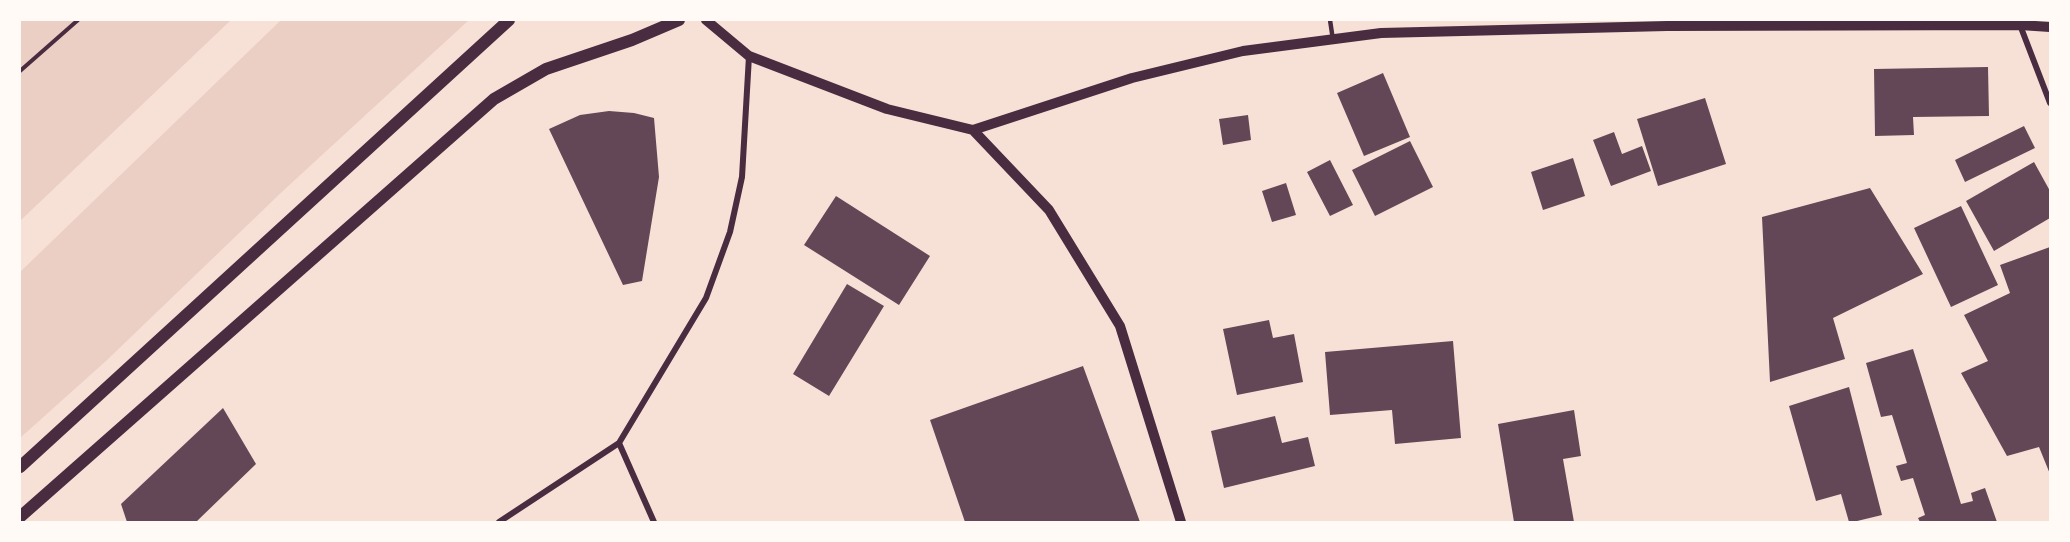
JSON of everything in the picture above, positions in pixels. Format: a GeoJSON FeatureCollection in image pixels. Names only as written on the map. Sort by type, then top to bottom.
{"type":"FeatureCollection","features":[{"type":"Feature","properties":{"kind":"main road"},"geometry":{"type":"LineString","coordinates":[[20,467],[509,20]]}},
{"type":"Feature","properties":{"kind":"main road"},"geometry":{"type":"LineString","coordinates":[[20,517],[494,99],[546,69],[632,40],[679,20]]}},
{"type":"Feature","properties":{"kind":"street"},"geometry":{"type":"LineString","coordinates":[[706,20],[749,56],[887,109],[973,129],[1132,78],[1243,51],[1381,33],[1667,26],[2020,25],[2050,27]]}},
{"type":"Feature","properties":{"kind":"street"},"geometry":{"type":"LineString","coordinates":[[2020,25],[2050,103]]}},
{"type":"Feature","properties":{"kind":"street"},"geometry":{"type":"LineString","coordinates":[[498,522],[618,443],[706,298],[730,232],[742,177],[749,56]]}},
{"type":"Feature","properties":{"kind":"street"},"geometry":{"type":"LineString","coordinates":[[973,129],[1049,210],[1120,326],[1181,522]]}},
{"type":"Feature","properties":{"kind":"street"},"geometry":{"type":"LineString","coordinates":[[618,443],[654,522]]}},
{"type":"Feature","properties":{"kind":"lane"},"geometry":{"type":"LineString","coordinates":[[1330,20],[1334,40]]}},
{"type":"Feature","properties":{"kind":"path"},"geometry":{"type":"LineString","coordinates":[[20,72],[78,20]]}},
{"type":"Feature","properties":{"kind":"shaded area"},"geometry":{"type":"Polygon","coordinates":[[[20,20],[231,20],[20,221],[20,20]]]}},
{"type":"Feature","properties":{"kind":"shaded area"},"geometry":{"type":"Polygon","coordinates":[[[281,20],[469,20],[285,189],[106,361],[20,438],[20,272],[281,20]]]}},
{"type":"Feature","properties":{"kind":"building"},"geometry":{"type":"Polygon","coordinates":[[[1988,67],[1989,116],[1913,117],[1914,135],[1875,136],[1874,69],[1988,67]]]}},
{"type":"Feature","properties":{"kind":"building"},"geometry":{"type":"Polygon","coordinates":[[[1383,73],[1410,137],[1364,156],[1337,93],[1383,73]]]}},
{"type":"Feature","properties":{"kind":"building"},"geometry":{"type":"Polygon","coordinates":[[[1705,98],[1726,164],[1658,186],[1637,119],[1705,98]]]}},
{"type":"Feature","properties":{"kind":"building"},"geometry":{"type":"Polygon","coordinates":[[[609,111],[634,113],[654,118],[659,177],[642,281],[623,285],[549,129],[580,115],[609,111]]]}},
{"type":"Feature","properties":{"kind":"building"},"geometry":{"type":"Polygon","coordinates":[[[1248,115],[1251,140],[1223,145],[1219,119],[1248,115]]]}},
{"type":"Feature","properties":{"kind":"building"},"geometry":{"type":"Polygon","coordinates":[[[2024,126],[2035,148],[1965,182],[1955,160],[2024,126]]]}},
{"type":"Feature","properties":{"kind":"building"},"geometry":{"type":"Polygon","coordinates":[[[1614,132],[1622,154],[1642,146],[1651,171],[1611,186],[1593,140],[1614,132]]]}},
{"type":"Feature","properties":{"kind":"building"},"geometry":{"type":"Polygon","coordinates":[[[1410,141],[1433,187],[1375,216],[1352,170],[1410,141]]]}},
{"type":"Feature","properties":{"kind":"building"},"geometry":{"type":"Polygon","coordinates":[[[1573,158],[1585,196],[1543,210],[1531,172],[1573,158]]]}},
{"type":"Feature","properties":{"kind":"building"},"geometry":{"type":"Polygon","coordinates":[[[1330,160],[1353,205],[1330,216],[1307,172],[1330,160]]]}},
{"type":"Feature","properties":{"kind":"building"},"geometry":{"type":"Polygon","coordinates":[[[2034,162],[2050,191],[2050,218],[1994,251],[1966,201],[2034,162]]]}},
{"type":"Feature","properties":{"kind":"building"},"geometry":{"type":"Polygon","coordinates":[[[1286,183],[1296,215],[1272,222],[1262,191],[1286,183]]]}},
{"type":"Feature","properties":{"kind":"building"},"geometry":{"type":"Polygon","coordinates":[[[1870,188],[1923,274],[1833,318],[1845,359],[1770,382],[1762,217],[1870,188]]]}},
{"type":"Feature","properties":{"kind":"building"},"geometry":{"type":"Polygon","coordinates":[[[836,196],[930,256],[899,305],[804,245],[836,196]]]}},
{"type":"Feature","properties":{"kind":"building"},"geometry":{"type":"Polygon","coordinates":[[[1961,206],[1998,285],[1951,307],[1914,228],[1961,206]]]}},
{"type":"Feature","properties":{"kind":"building"},"geometry":{"type":"Polygon","coordinates":[[[2050,247],[2050,474],[2039,447],[2007,456],[1961,373],[1988,361],[1964,315],[2010,293],[2000,265],[2050,247]]]}},
{"type":"Feature","properties":{"kind":"building"},"geometry":{"type":"Polygon","coordinates":[[[847,284],[884,306],[829,396],[793,374],[847,284]]]}},
{"type":"Feature","properties":{"kind":"building"},"geometry":{"type":"Polygon","coordinates":[[[1269,320],[1273,338],[1294,334],[1303,382],[1237,395],[1223,329],[1269,320]]]}},
{"type":"Feature","properties":{"kind":"building"},"geometry":{"type":"Polygon","coordinates":[[[1453,341],[1461,438],[1395,444],[1392,410],[1330,415],[1325,352],[1453,341]]]}},
{"type":"Feature","properties":{"kind":"building"},"geometry":{"type":"Polygon","coordinates":[[[1913,349],[1961,504],[1973,501],[1971,493],[1985,488],[1997,522],[1920,522],[1918,518],[1925,515],[1913,478],[1901,481],[1896,466],[1907,463],[1892,415],[1881,417],[1866,363],[1913,349]]]}},
{"type":"Feature","properties":{"kind":"building"},"geometry":{"type":"Polygon","coordinates":[[[1083,366],[1140,522],[965,522],[930,420],[1083,366]]]}},
{"type":"Feature","properties":{"kind":"building"},"geometry":{"type":"Polygon","coordinates":[[[1849,387],[1882,515],[1853,522],[1849,522],[1841,494],[1816,501],[1789,406],[1849,387]]]}},
{"type":"Feature","properties":{"kind":"building"},"geometry":{"type":"Polygon","coordinates":[[[223,408],[256,464],[196,522],[127,522],[121,504],[223,408]]]}},
{"type":"Feature","properties":{"kind":"building"},"geometry":{"type":"Polygon","coordinates":[[[1574,410],[1581,456],[1563,459],[1574,522],[1514,522],[1498,424],[1574,410]]]}},
{"type":"Feature","properties":{"kind":"building"},"geometry":{"type":"Polygon","coordinates":[[[1275,416],[1282,443],[1308,437],[1315,466],[1224,488],[1211,431],[1275,416]]]}}]}
